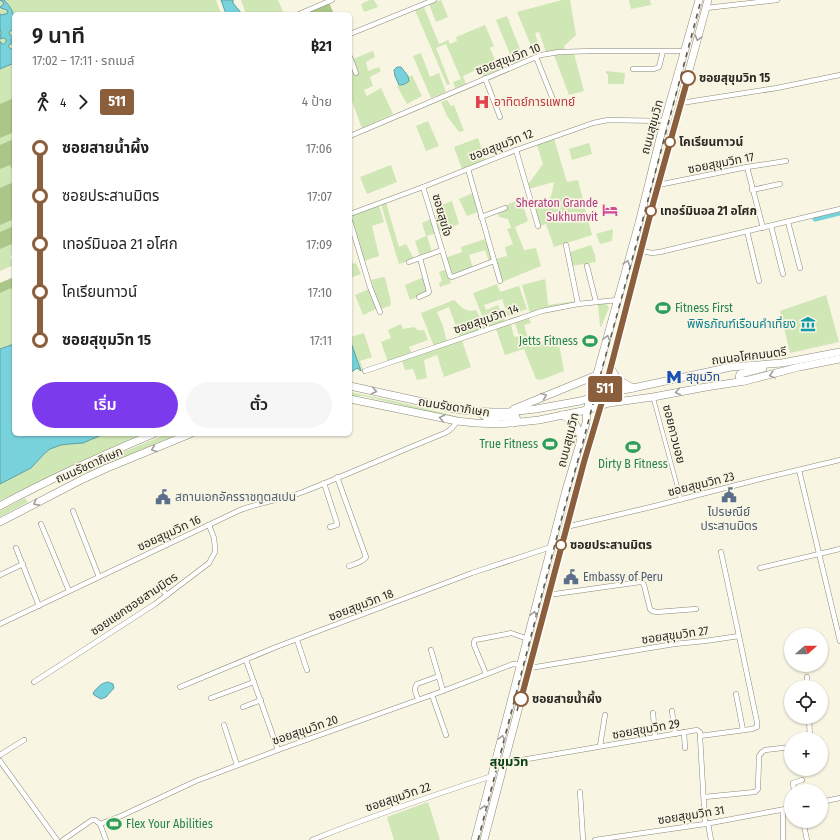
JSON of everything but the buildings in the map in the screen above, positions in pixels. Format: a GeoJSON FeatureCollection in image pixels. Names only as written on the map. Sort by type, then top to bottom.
{"type":"FeatureCollection","features":[{"type":"Feature","properties":{"kind":"main road","name":"ถนนสุขุมวิท"},"geometry":{"type":"LineString","coordinates":[[475,840],[566,490],[586,423],[587,410],[699,0]]}},
{"type":"Feature","properties":{"kind":"main road","name":"ถนนสุขุมวิท"},"geometry":{"type":"LineString","coordinates":[[484,840],[566,527],[604,394],[708,0]]}},
{"type":"Feature","properties":{"kind":"main road","name":"ถนนอโศกมนตรี"},"geometry":{"type":"LineString","coordinates":[[591,398],[632,388],[732,368],[777,364],[840,352]]}},
{"type":"Feature","properties":{"kind":"main road","name":"ถนนอโศกมนตรี"},"geometry":{"type":"LineString","coordinates":[[601,405],[744,382],[799,367],[840,359]]}},
{"type":"Feature","properties":{"kind":"main road"},"geometry":{"type":"LineString","coordinates":[[744,382],[740,379],[740,374],[777,364]]}},
{"type":"Feature","properties":{"kind":"main road"},"geometry":{"type":"LineString","coordinates":[[611,367],[620,381],[632,388]]}},
{"type":"Feature","properties":{"kind":"main road"},"geometry":{"type":"LineString","coordinates":[[508,412],[597,375]]}},
{"type":"Feature","properties":{"kind":"main road","name":"ถนนรัชดาภิเษก"},"geometry":{"type":"LineString","coordinates":[[352,386],[455,409],[478,412],[508,412],[591,398]]}},
{"type":"Feature","properties":{"kind":"main road","name":"ถนนรัชดาภิเษก"},"geometry":{"type":"LineString","coordinates":[[352,399],[475,424],[500,424],[539,420],[587,410],[601,405]]}},
{"type":"Feature","properties":{"kind":"main road"},"geometry":{"type":"LineString","coordinates":[[478,412],[491,418],[514,416],[517,420],[513,423]]}},
{"type":"Feature","properties":{"kind":"main road"},"geometry":{"type":"LineString","coordinates":[[562,415],[576,424],[581,440]]}},
{"type":"Feature","properties":{"kind":"main road","name":"ถนนรัชดาภิเษก"},"geometry":{"type":"LineString","coordinates":[[0,506],[60,475],[148,436]]}},
{"type":"Feature","properties":{"kind":"main road","name":"ถนนรัชดาภิเษก"},"geometry":{"type":"LineString","coordinates":[[0,522],[88,476],[185,436]]}},
{"type":"Feature","properties":{"kind":"main road"},"geometry":{"type":"LineString","coordinates":[[521,665],[530,668]]}},
{"type":"Feature","properties":{"kind":"main road"},"geometry":{"type":"LineString","coordinates":[[492,776],[500,778]]}},
{"type":"Feature","properties":{"kind":"street"},"geometry":{"type":"LineString","coordinates":[[304,12],[332,0]]}},
{"type":"Feature","properties":{"kind":"street"},"geometry":{"type":"LineString","coordinates":[[352,33],[434,0]]}},
{"type":"Feature","properties":{"kind":"street"},"geometry":{"type":"LineString","coordinates":[[706,8],[777,0]]}},
{"type":"Feature","properties":{"kind":"street","name":"ซอยสุขุมวิท 10"},"geometry":{"type":"LineString","coordinates":[[352,135],[485,78],[536,57],[551,53],[594,51],[685,51]]}},
{"type":"Feature","properties":{"kind":"street"},"geometry":{"type":"LineString","coordinates":[[633,69],[654,69],[659,67],[663,51]]}},
{"type":"Feature","properties":{"kind":"street"},"geometry":{"type":"LineString","coordinates":[[536,57],[552,97]]}},
{"type":"Feature","properties":{"kind":"street"},"geometry":{"type":"LineString","coordinates":[[352,62],[356,73]]}},
{"type":"Feature","properties":{"kind":"street"},"geometry":{"type":"LineString","coordinates":[[681,103],[783,87],[840,75]]}},
{"type":"Feature","properties":{"kind":"street"},"geometry":{"type":"LineString","coordinates":[[485,78],[500,117]]}},
{"type":"Feature","properties":{"kind":"street","name":"ซอยสุขุมวิท 12"},"geometry":{"type":"LineString","coordinates":[[352,213],[516,150],[605,120],[665,121]]}},
{"type":"Feature","properties":{"kind":"street"},"geometry":{"type":"LineString","coordinates":[[516,150],[538,226]]}},
{"type":"Feature","properties":{"kind":"street","name":"ซอยสุขุมวิท 17"},"geometry":{"type":"LineString","coordinates":[[659,184],[786,161]]}},
{"type":"Feature","properties":{"kind":"street"},"geometry":{"type":"LineString","coordinates":[[747,168],[763,228]]}},
{"type":"Feature","properties":{"kind":"street"},"geometry":{"type":"LineString","coordinates":[[468,169],[500,281]]}},
{"type":"Feature","properties":{"kind":"street"},"geometry":{"type":"LineString","coordinates":[[752,190],[780,184]]}},
{"type":"Feature","properties":{"kind":"street","name":"ซอยสุขใจ"},"geometry":{"type":"LineString","coordinates":[[423,187],[450,276],[452,277],[494,261]]}},
{"type":"Feature","properties":{"kind":"street"},"geometry":{"type":"LineString","coordinates":[[481,217],[505,208]]}},
{"type":"Feature","properties":{"kind":"street"},"geometry":{"type":"LineString","coordinates":[[641,251],[652,254],[840,209]]}},
{"type":"Feature","properties":{"kind":"street"},"geometry":{"type":"LineString","coordinates":[[788,222],[800,268]]}},
{"type":"Feature","properties":{"kind":"street"},"geometry":{"type":"LineString","coordinates":[[771,226],[783,274]]}},
{"type":"Feature","properties":{"kind":"street"},"geometry":{"type":"LineString","coordinates":[[352,228],[370,287],[380,312]]}},
{"type":"Feature","properties":{"kind":"street"},"geometry":{"type":"LineString","coordinates":[[747,231],[759,281]]}},
{"type":"Feature","properties":{"kind":"street"},"geometry":{"type":"LineString","coordinates":[[566,245],[578,304]]}},
{"type":"Feature","properties":{"kind":"street","name":"ซอยสุขใจ"},"geometry":{"type":"LineString","coordinates":[[409,262],[442,250]]}},
{"type":"Feature","properties":{"kind":"street"},"geometry":{"type":"LineString","coordinates":[[419,297],[429,292],[420,258]]}},
{"type":"Feature","properties":{"kind":"street"},"geometry":{"type":"LineString","coordinates":[[587,266],[596,302]]}},
{"type":"Feature","properties":{"kind":"street","name":"ซอยสุขุมวิท 14"},"geometry":{"type":"LineString","coordinates":[[365,371],[542,311],[578,304],[617,300]]}},
{"type":"Feature","properties":{"kind":"street","name":"ซอยคาวบอย"},"geometry":{"type":"LineString","coordinates":[[654,397],[681,500]]}},
{"type":"Feature","properties":{"kind":"street","name":"ซอยสุขุมวิท 16"},"geometry":{"type":"LineString","coordinates":[[0,624],[247,507],[297,494],[324,483],[445,433],[454,427],[457,421]]}},
{"type":"Feature","properties":{"kind":"street","name":"ซอยสุขุมวิท 23"},"geometry":{"type":"LineString","coordinates":[[566,527],[840,460]]}},
{"type":"Feature","properties":{"kind":"street"},"geometry":{"type":"LineString","coordinates":[[799,470],[840,641]]}},
{"type":"Feature","properties":{"kind":"street"},"geometry":{"type":"LineString","coordinates":[[337,477],[366,557],[362,561],[349,566]]}},
{"type":"Feature","properties":{"kind":"street"},"geometry":{"type":"LineString","coordinates":[[324,483],[337,523],[337,525],[330,527]]}},
{"type":"Feature","properties":{"kind":"street"},"geometry":{"type":"LineString","coordinates":[[72,510],[99,577]]}},
{"type":"Feature","properties":{"kind":"street"},"geometry":{"type":"LineString","coordinates":[[41,524],[69,591]]}},
{"type":"Feature","properties":{"kind":"street","name":"ซอยแยกซอยสามมิตร"},"geometry":{"type":"LineString","coordinates":[[34,682],[155,604],[209,563],[215,552],[215,548],[214,538],[209,525]]}},
{"type":"Feature","properties":{"kind":"street","name":"ซอยสุขุมวิท 18"},"geometry":{"type":"LineString","coordinates":[[180,687],[297,640],[472,574],[551,547]]}},
{"type":"Feature","properties":{"kind":"street"},"geometry":{"type":"LineString","coordinates":[[16,548],[39,606]]}},
{"type":"Feature","properties":{"kind":"street"},"geometry":{"type":"LineString","coordinates":[[760,568],[840,549]]}},
{"type":"Feature","properties":{"kind":"street"},"geometry":{"type":"LineString","coordinates":[[711,840],[707,823],[704,797],[700,736],[757,728],[758,722],[721,552]]}},
{"type":"Feature","properties":{"kind":"street"},"geometry":{"type":"LineString","coordinates":[[0,575],[22,564]]}},
{"type":"Feature","properties":{"kind":"street"},"geometry":{"type":"LineString","coordinates":[[548,595],[642,582],[650,609],[652,611],[657,612],[696,609]]}},
{"type":"Feature","properties":{"kind":"street"},"geometry":{"type":"LineString","coordinates":[[160,588],[167,595]]}},
{"type":"Feature","properties":{"kind":"street"},"geometry":{"type":"LineString","coordinates":[[486,674],[474,645],[475,640],[507,634],[528,639]]}},
{"type":"Feature","properties":{"kind":"street","name":"ซอยสุขุมวิท 27"},"geometry":{"type":"LineString","coordinates":[[530,668],[674,644],[739,636]]}},
{"type":"Feature","properties":{"kind":"street"},"geometry":{"type":"LineString","coordinates":[[297,640],[307,670]]}},
{"type":"Feature","properties":{"kind":"street"},"geometry":{"type":"LineString","coordinates":[[431,650],[443,691]]}},
{"type":"Feature","properties":{"kind":"street"},"geometry":{"type":"LineString","coordinates":[[246,660],[278,750]]}},
{"type":"Feature","properties":{"kind":"street","name":"ซอยสุขุมวิท 20"},"geometry":{"type":"LineString","coordinates":[[63,840],[92,820],[95,820],[100,824],[121,816],[196,781],[237,765],[443,691],[513,664],[521,665]]}},
{"type":"Feature","properties":{"kind":"street"},"geometry":{"type":"LineString","coordinates":[[418,699],[414,689],[415,686],[438,676]]}},
{"type":"Feature","properties":{"kind":"street"},"geometry":{"type":"LineString","coordinates":[[212,698],[254,682]]}},
{"type":"Feature","properties":{"kind":"street"},"geometry":{"type":"LineString","coordinates":[[736,694],[743,730]]}},
{"type":"Feature","properties":{"kind":"street"},"geometry":{"type":"LineString","coordinates":[[432,695],[446,736]]}},
{"type":"Feature","properties":{"kind":"street"},"geometry":{"type":"LineString","coordinates":[[243,707],[261,700]]}},
{"type":"Feature","properties":{"kind":"street"},"geometry":{"type":"LineString","coordinates":[[672,711],[675,734]]}},
{"type":"Feature","properties":{"kind":"street"},"geometry":{"type":"LineString","coordinates":[[653,712],[655,737]]}},
{"type":"Feature","properties":{"kind":"street"},"geometry":{"type":"LineString","coordinates":[[600,746],[605,715]]}},
{"type":"Feature","properties":{"kind":"street"},"geometry":{"type":"LineString","coordinates":[[224,725],[237,765]]}},
{"type":"Feature","properties":{"kind":"street","name":"ซอยสุขุมวิท 29"},"geometry":{"type":"LineString","coordinates":[[504,763],[697,730],[700,732],[700,736]]}},
{"type":"Feature","properties":{"kind":"street"},"geometry":{"type":"LineString","coordinates":[[684,732],[685,748]]}},
{"type":"Feature","properties":{"kind":"street"},"geometry":{"type":"LineString","coordinates":[[0,755],[24,740]]}},
{"type":"Feature","properties":{"kind":"street"},"geometry":{"type":"LineString","coordinates":[[704,797],[755,792],[758,789],[759,756],[765,750],[784,748]]}},
{"type":"Feature","properties":{"kind":"street"},"geometry":{"type":"LineString","coordinates":[[0,761],[57,840]]}},
{"type":"Feature","properties":{"kind":"street","name":"ซอยสุขุมวิท 22"},"geometry":{"type":"LineString","coordinates":[[312,840],[381,814],[492,776]]}},
{"type":"Feature","properties":{"kind":"street"},"geometry":{"type":"LineString","coordinates":[[793,784],[802,780]]}},
{"type":"Feature","properties":{"kind":"street"},"geometry":{"type":"LineString","coordinates":[[580,792],[583,840]]}},
{"type":"Feature","properties":{"kind":"street"},"geometry":{"type":"LineString","coordinates":[[828,801],[840,798]]}},
{"type":"Feature","properties":{"kind":"street"},"geometry":{"type":"LineString","coordinates":[[783,810],[783,840]]}},
{"type":"Feature","properties":{"kind":"street","name":"ซอยสุขุมวิท 31"},"geometry":{"type":"LineString","coordinates":[[595,840],[783,810]]}},
{"type":"Feature","properties":{"kind":"street"},"geometry":{"type":"LineString","coordinates":[[100,824],[106,840]]}},
{"type":"Feature","properties":{"kind":"street"},"geometry":{"type":"LineString","coordinates":[[804,828],[807,840]]}},
{"type":"Feature","properties":{"kind":"green space"},"geometry":{"type":"Polygon","coordinates":[[[0,0],[216,0],[220,12],[12,12],[12,255],[10,256],[12,266],[0,271],[0,0]]]}},
{"type":"Feature","properties":{"kind":"green space"},"geometry":{"type":"Polygon","coordinates":[[[241,0],[278,0],[283,12],[245,12],[241,0]]]}},
{"type":"Feature","properties":{"kind":"green space"},"geometry":{"type":"Polygon","coordinates":[[[374,0],[378,7],[364,12],[361,4],[374,0]]]}},
{"type":"Feature","properties":{"kind":"green space"},"geometry":{"type":"Polygon","coordinates":[[[441,0],[448,17],[436,22],[429,4],[441,0]]]}},
{"type":"Feature","properties":{"kind":"green space"},"geometry":{"type":"Polygon","coordinates":[[[562,0],[570,0],[576,35],[564,46],[565,49],[546,52],[539,32],[535,33],[541,53],[535,55],[517,12],[562,0]]]}},
{"type":"Feature","properties":{"kind":"green space"},"geometry":{"type":"Polygon","coordinates":[[[629,0],[650,0],[651,5],[631,9],[629,0]]]}},
{"type":"Feature","properties":{"kind":"green space"},"geometry":{"type":"Polygon","coordinates":[[[329,3],[333,12],[309,12],[329,3]]]}},
{"type":"Feature","properties":{"kind":"green space"},"geometry":{"type":"Polygon","coordinates":[[[424,7],[439,44],[448,40],[450,44],[457,41],[456,37],[485,25],[494,46],[490,48],[499,70],[484,76],[480,68],[463,76],[466,84],[455,88],[453,82],[461,79],[446,44],[436,48],[450,84],[447,85],[415,10],[424,7]]]}},
{"type":"Feature","properties":{"kind":"green space"},"geometry":{"type":"Polygon","coordinates":[[[507,16],[524,60],[514,64],[496,20],[507,16]]]}},
{"type":"Feature","properties":{"kind":"green space"},"geometry":{"type":"Polygon","coordinates":[[[373,51],[375,57],[366,62],[368,71],[379,67],[381,71],[370,77],[373,86],[364,90],[367,96],[381,88],[393,114],[362,128],[352,101],[352,68],[355,75],[359,74],[353,59],[373,51]]]}},
{"type":"Feature","properties":{"kind":"green space"},"geometry":{"type":"Polygon","coordinates":[[[421,53],[430,77],[439,73],[446,92],[431,98],[413,56],[421,53]]]}},
{"type":"Feature","properties":{"kind":"green space"},"geometry":{"type":"Polygon","coordinates":[[[574,54],[584,91],[569,95],[554,55],[574,54]]]}},
{"type":"Feature","properties":{"kind":"green space"},"geometry":{"type":"Polygon","coordinates":[[[606,71],[625,73],[624,84],[608,84],[608,74],[606,74],[606,71]]]}},
{"type":"Feature","properties":{"kind":"green space"},"geometry":{"type":"Polygon","coordinates":[[[412,75],[422,96],[407,104],[397,86],[412,75]]]}},
{"type":"Feature","properties":{"kind":"green space"},"geometry":{"type":"Polygon","coordinates":[[[12,99],[12,133],[0,138],[0,104],[12,99]]]}},
{"type":"Feature","properties":{"kind":"green space"},"geometry":{"type":"Polygon","coordinates":[[[447,100],[451,106],[454,105],[464,131],[459,132],[447,116],[441,102],[447,100]]]}},
{"type":"Feature","properties":{"kind":"green space"},"geometry":{"type":"Polygon","coordinates":[[[428,121],[439,146],[426,151],[416,126],[428,121]]]}},
{"type":"Feature","properties":{"kind":"green space"},"geometry":{"type":"Polygon","coordinates":[[[478,138],[485,160],[462,169],[454,147],[478,138]]]}},
{"type":"Feature","properties":{"kind":"green space"},"geometry":{"type":"Polygon","coordinates":[[[554,139],[567,182],[578,180],[592,235],[554,247],[546,224],[539,226],[533,206],[549,201],[554,182],[528,189],[527,186],[543,164],[537,145],[554,139]]]}},
{"type":"Feature","properties":{"kind":"green space"},"geometry":{"type":"Polygon","coordinates":[[[12,140],[12,170],[10,165],[0,169],[0,145],[12,140]]]}},
{"type":"Feature","properties":{"kind":"green space"},"geometry":{"type":"Polygon","coordinates":[[[589,143],[592,154],[572,160],[569,149],[589,143]]]}},
{"type":"Feature","properties":{"kind":"green space"},"geometry":{"type":"Polygon","coordinates":[[[391,165],[397,182],[367,194],[360,177],[391,165]]]}},
{"type":"Feature","properties":{"kind":"green space"},"geometry":{"type":"Polygon","coordinates":[[[12,183],[12,220],[0,225],[0,188],[12,183]]]}},
{"type":"Feature","properties":{"kind":"green space"},"geometry":{"type":"Polygon","coordinates":[[[473,193],[478,212],[467,216],[459,199],[473,193]]]}},
{"type":"Feature","properties":{"kind":"green space"},"geometry":{"type":"Polygon","coordinates":[[[521,199],[528,221],[515,227],[524,250],[536,248],[541,266],[502,282],[496,259],[507,256],[505,247],[513,244],[507,229],[511,228],[508,219],[499,217],[498,212],[504,206],[521,199]]]}},
{"type":"Feature","properties":{"kind":"green space"},"geometry":{"type":"Polygon","coordinates":[[[452,201],[459,224],[438,232],[434,218],[441,215],[439,206],[452,201]]]}},
{"type":"Feature","properties":{"kind":"green space"},"geometry":{"type":"Polygon","coordinates":[[[386,203],[399,247],[406,244],[414,259],[399,264],[381,204],[386,203]]]}},
{"type":"Feature","properties":{"kind":"green space"},"geometry":{"type":"Polygon","coordinates":[[[379,205],[384,222],[372,226],[379,256],[364,261],[352,222],[352,215],[379,205]]]}},
{"type":"Feature","properties":{"kind":"green space"},"geometry":{"type":"Polygon","coordinates":[[[431,219],[436,233],[427,236],[432,252],[420,256],[415,241],[426,236],[422,223],[431,219]]]}},
{"type":"Feature","properties":{"kind":"green space"},"geometry":{"type":"Polygon","coordinates":[[[12,227],[12,244],[0,249],[0,232],[12,227]]]}},
{"type":"Feature","properties":{"kind":"green space"},"geometry":{"type":"Polygon","coordinates":[[[613,229],[612,241],[600,244],[596,234],[613,229]]]}},
{"type":"Feature","properties":{"kind":"green space"},"geometry":{"type":"Polygon","coordinates":[[[485,239],[492,260],[489,261],[485,250],[469,255],[473,268],[453,275],[450,274],[445,258],[462,252],[461,247],[485,239]]]}},
{"type":"Feature","properties":{"kind":"green space"},"geometry":{"type":"Polygon","coordinates":[[[591,245],[596,262],[572,266],[570,252],[591,245]]]}},
{"type":"Feature","properties":{"kind":"green space"},"geometry":{"type":"Polygon","coordinates":[[[352,260],[353,264],[356,263],[361,274],[352,277],[352,260]]]}},
{"type":"Feature","properties":{"kind":"green space"},"geometry":{"type":"Polygon","coordinates":[[[447,269],[451,283],[440,287],[439,283],[442,281],[439,272],[447,269]]]}},
{"type":"Feature","properties":{"kind":"green space"},"geometry":{"type":"Polygon","coordinates":[[[383,277],[385,278],[391,302],[390,306],[380,309],[371,280],[383,277]]]}},
{"type":"Feature","properties":{"kind":"green space"},"geometry":{"type":"Polygon","coordinates":[[[424,277],[427,293],[410,300],[405,285],[424,277]]]}},
{"type":"Feature","properties":{"kind":"green space"},"geometry":{"type":"Polygon","coordinates":[[[12,278],[12,436],[137,436],[92,456],[0,501],[0,283],[12,278]]]}},
{"type":"Feature","properties":{"kind":"green space"},"geometry":{"type":"Polygon","coordinates":[[[12,278],[12,290],[11,288],[0,293],[0,283],[12,278]]]}},
{"type":"Feature","properties":{"kind":"green space"},"geometry":{"type":"Polygon","coordinates":[[[545,279],[548,305],[576,301],[576,303],[547,307],[530,313],[522,285],[545,279]]]}},
{"type":"Feature","properties":{"kind":"green space"},"geometry":{"type":"Polygon","coordinates":[[[497,284],[500,292],[519,286],[527,309],[508,316],[502,299],[484,305],[486,310],[498,305],[505,321],[488,327],[473,293],[497,284]]]}},
{"type":"Feature","properties":{"kind":"green space"},"geometry":{"type":"Polygon","coordinates":[[[369,289],[376,309],[363,315],[355,295],[369,289]]]}},
{"type":"Feature","properties":{"kind":"green space"},"geometry":{"type":"Polygon","coordinates":[[[826,295],[839,342],[790,353],[780,311],[826,295]]]}},
{"type":"Feature","properties":{"kind":"green space"},"geometry":{"type":"Polygon","coordinates":[[[454,300],[466,310],[476,310],[486,328],[460,337],[449,307],[437,312],[443,326],[447,342],[436,345],[433,344],[421,313],[454,300]]]}},
{"type":"Feature","properties":{"kind":"green space"},"geometry":{"type":"Polygon","coordinates":[[[605,303],[609,308],[601,327],[598,304],[605,303]]]}},
{"type":"Feature","properties":{"kind":"green space"},"geometry":{"type":"Polygon","coordinates":[[[529,318],[531,323],[524,325],[531,347],[558,339],[564,371],[541,380],[536,379],[524,349],[505,355],[496,329],[511,324],[514,337],[519,336],[515,323],[529,318]]]}},
{"type":"Feature","properties":{"kind":"green space"},"geometry":{"type":"Polygon","coordinates":[[[401,324],[403,329],[414,327],[418,330],[424,330],[428,340],[409,347],[412,354],[388,362],[381,342],[391,338],[388,330],[401,324]]]}},
{"type":"Feature","properties":{"kind":"green space"},"geometry":{"type":"Polygon","coordinates":[[[364,333],[372,357],[360,361],[364,372],[361,371],[352,346],[352,337],[364,333]]]}},
{"type":"Feature","properties":{"kind":"green space"},"geometry":{"type":"Polygon","coordinates":[[[462,341],[471,367],[444,377],[437,355],[424,360],[427,378],[417,380],[413,369],[405,370],[402,361],[462,341]]]}},
{"type":"Feature","properties":{"kind":"green space"},"geometry":{"type":"Polygon","coordinates":[[[352,392],[458,417],[454,418],[363,396],[352,396],[352,392]]]}},
{"type":"Feature","properties":{"kind":"green space"},"geometry":{"type":"Polygon","coordinates":[[[162,436],[173,436],[87,473],[85,468],[162,436]]]}},
{"type":"Feature","properties":{"kind":"green space"},"geometry":{"type":"Polygon","coordinates":[[[25,498],[28,502],[0,517],[0,511],[25,498]]]}},
{"type":"Feature","properties":{"kind":"green space"},"geometry":{"type":"Polygon","coordinates":[[[428,802],[440,840],[394,840],[387,817],[428,802]]]}},
{"type":"Feature","properties":{"kind":"water"},"geometry":{"type":"Polygon","coordinates":[[[0,0],[4,0],[12,12],[12,30],[9,33],[12,36],[12,44],[8,46],[12,49],[12,64],[0,69],[0,41],[4,44],[6,40],[5,38],[0,39],[0,14],[2,15],[8,13],[7,10],[0,7],[4,4],[0,0]]]}},
{"type":"Feature","properties":{"kind":"water"},"geometry":{"type":"Polygon","coordinates":[[[221,0],[233,0],[233,3],[240,12],[225,12],[221,0]]]}},
{"type":"Feature","properties":{"kind":"water"},"geometry":{"type":"Polygon","coordinates":[[[397,67],[401,67],[408,76],[409,81],[406,84],[399,85],[394,70],[397,67]]]}},
{"type":"Feature","properties":{"kind":"water"},"geometry":{"type":"Polygon","coordinates":[[[12,345],[12,436],[99,436],[83,443],[61,445],[50,449],[31,468],[0,484],[0,349],[12,345]]]}},
{"type":"Feature","properties":{"kind":"water"},"geometry":{"type":"Polygon","coordinates":[[[352,346],[361,371],[357,368],[352,372],[352,346]]]}},
{"type":"Feature","properties":{"kind":"water"},"geometry":{"type":"Polygon","coordinates":[[[108,682],[113,684],[114,688],[106,697],[101,699],[94,695],[93,693],[98,687],[103,683],[108,682]]]}},
{"type":"Feature","properties":{"kind":"waterway"},"geometry":{"type":"LineString","coordinates":[[815,219],[840,213]]}},
{"type":"Feature","properties":{"kind":"railway"},"geometry":{"type":"LineString","coordinates":[[478,840],[562,517],[701,0]]}},
{"type":"Feature","properties":{"kind":"railway"},"geometry":{"type":"LineString","coordinates":[[517,711],[554,567]]}},
{"type":"Feature","properties":{"kind":"bus line","name":"511"},"geometry":{"type":"LineString","coordinates":[[521,699],[688,78]]}},
{"type":"Feature","properties":{"kind":"place","name":"ซอยสุขุมวิท 15"},"geometry":{"type":"Point","coordinates":[688,78]}},
{"type":"Feature","properties":{"kind":"place","name":"อาทิตย์การแพทย์"},"geometry":{"type":"Point","coordinates":[482,102]}},
{"type":"Feature","properties":{"kind":"place","name":"โคเรียนทาวน์"},"geometry":{"type":"Point","coordinates":[670,142]}},
{"type":"Feature","properties":{"kind":"place","name":"Sheraton Grande Sukhumvit"},"geometry":{"type":"Point","coordinates":[610,210]}},
{"type":"Feature","properties":{"kind":"place","name":"เทอร์มินอล 21 อโศก"},"geometry":{"type":"Point","coordinates":[651,211]}},
{"type":"Feature","properties":{"kind":"place","name":"Fitness First"},"geometry":{"type":"Point","coordinates":[663,308]}},
{"type":"Feature","properties":{"kind":"place","name":"พิพิธภัณฑ์เรือนคำเที่ยง"},"geometry":{"type":"Point","coordinates":[808,324]}},
{"type":"Feature","properties":{"kind":"place","name":"Jetts Fitness"},"geometry":{"type":"Point","coordinates":[590,341]}},
{"type":"Feature","properties":{"kind":"place","name":"สุขุมวิท"},"geometry":{"type":"Point","coordinates":[674,377]}},
{"type":"Feature","properties":{"kind":"place","name":"True Fitness"},"geometry":{"type":"Point","coordinates":[550,444]}},
{"type":"Feature","properties":{"kind":"place","name":"Dirty B Fitness"},"geometry":{"type":"Point","coordinates":[633,447]}},
{"type":"Feature","properties":{"kind":"place","name":"ไปรษณีย์ ประสานมิตร"},"geometry":{"type":"Point","coordinates":[729,495]}},
{"type":"Feature","properties":{"kind":"place","name":"สถานเอกอัครราชทูตสเปน"},"geometry":{"type":"Point","coordinates":[163,497]}},
{"type":"Feature","properties":{"kind":"place","name":"ซอยประสานมิตร"},"geometry":{"type":"Point","coordinates":[561,545]}},
{"type":"Feature","properties":{"kind":"place","name":"Embassy of Peru"},"geometry":{"type":"Point","coordinates":[571,577]}},
{"type":"Feature","properties":{"kind":"place","name":"ซอยสายน้ำผึ้ง"},"geometry":{"type":"Point","coordinates":[521,699]}},
{"type":"Feature","properties":{"kind":"place","name":"Flex Your Abilities"},"geometry":{"type":"Point","coordinates":[114,824]}},
{"type":"Feature","properties":{"kind":"district","name":"สุขุมวิท"},"geometry":{"type":"Point","coordinates":[509,761]}}]}
